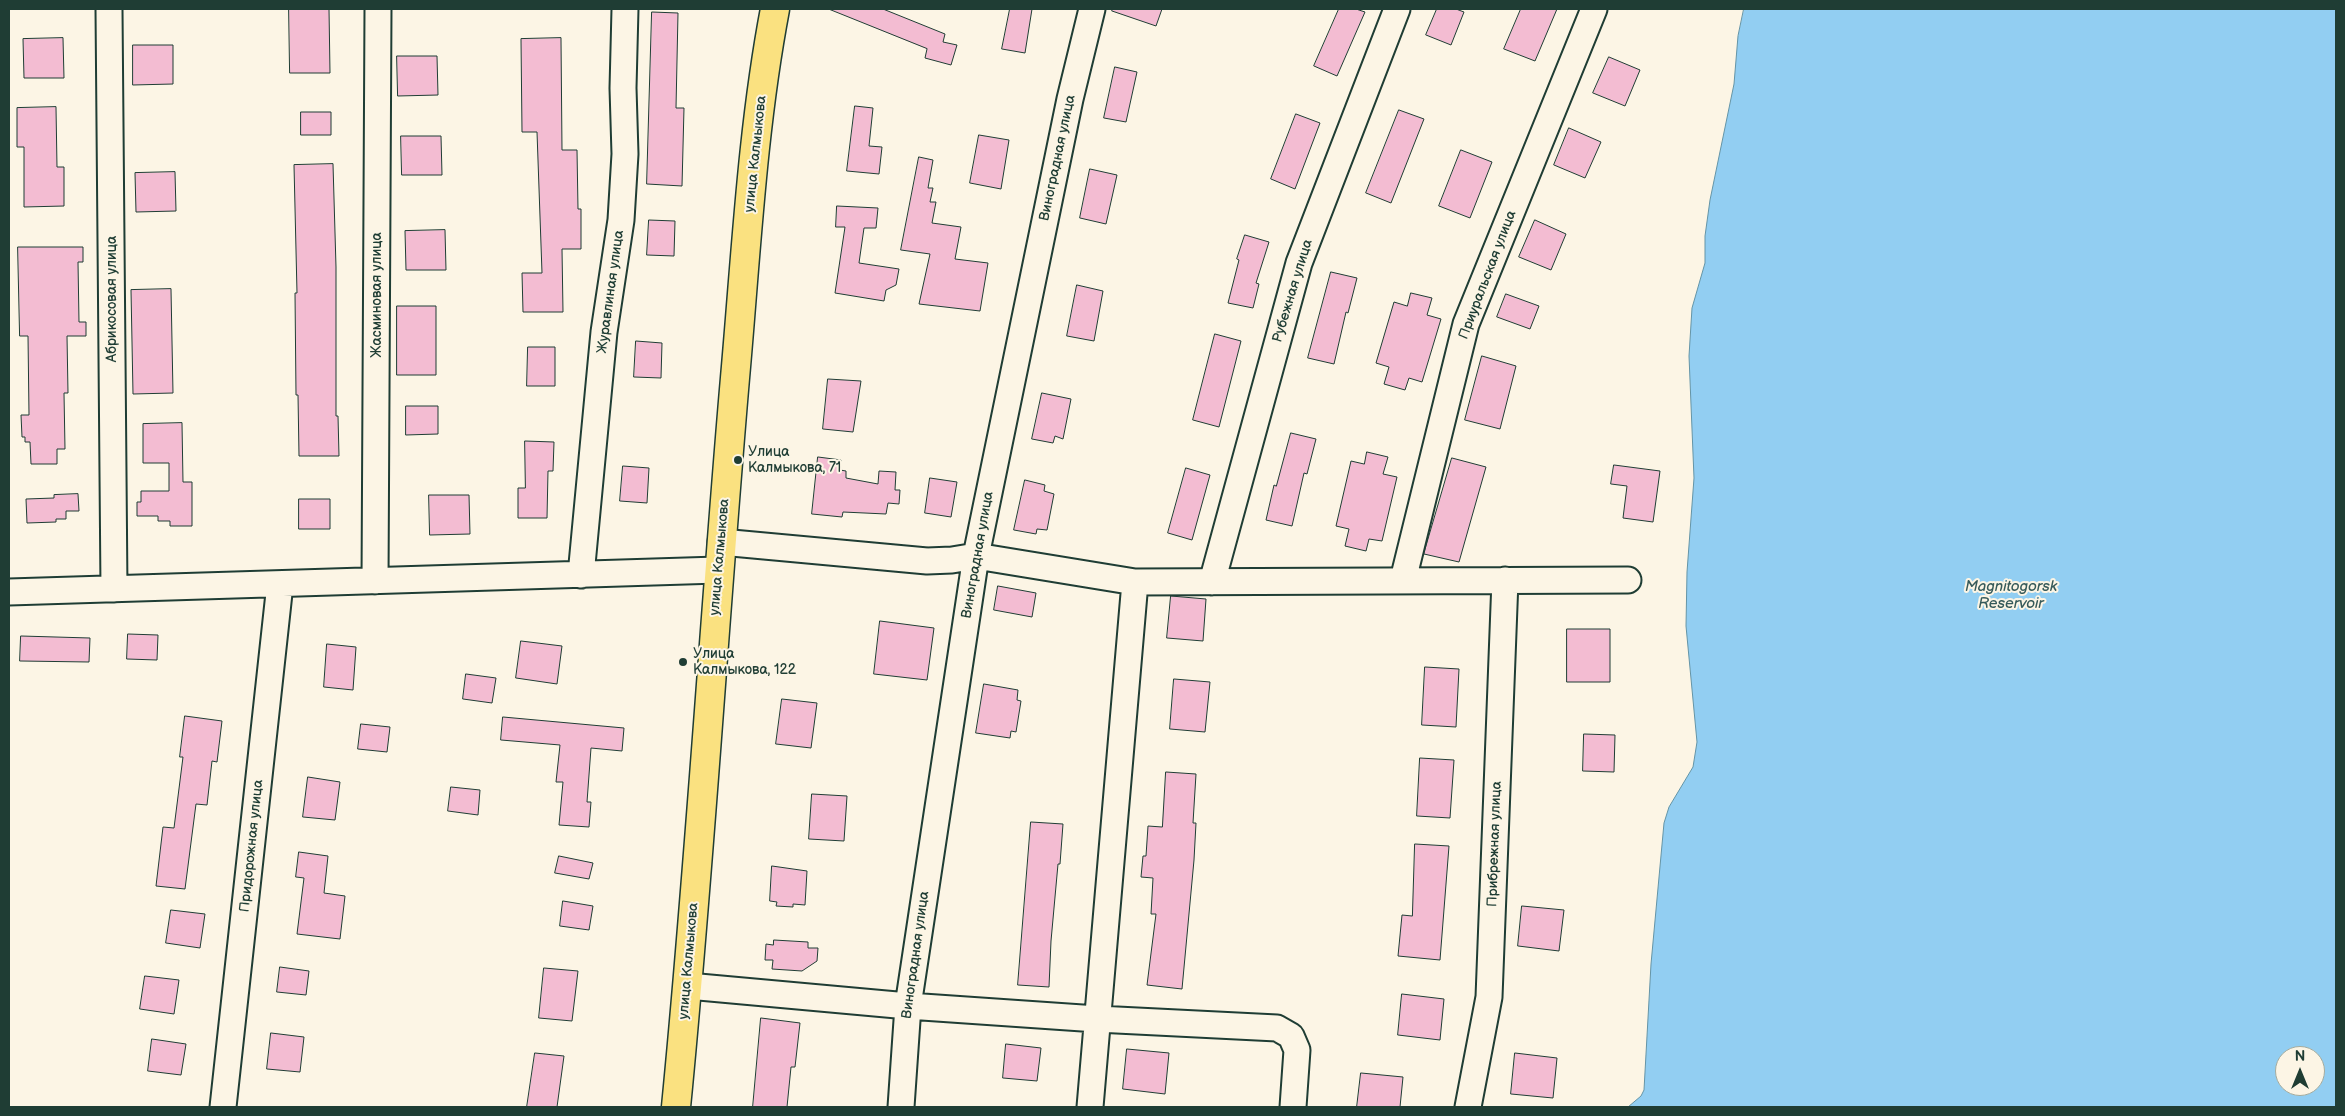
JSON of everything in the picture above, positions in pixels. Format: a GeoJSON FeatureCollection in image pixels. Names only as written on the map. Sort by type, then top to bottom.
{"type":"FeatureCollection","features":[{"type":"Feature","properties":{"kind":"main road","name":"улица Калмыкова"},"geometry":{"type":"LineString","coordinates":[[676,1107],[688,986],[718,570],[754,158],[775,9]]}},
{"type":"Feature","properties":{"kind":"street","name":"Абрикосовая улица"},"geometry":{"type":"LineString","coordinates":[[110,9],[114,589]]}},
{"type":"Feature","properties":{"kind":"street","name":"Жасминовая улица"},"geometry":{"type":"LineString","coordinates":[[375,581],[378,9]]}},
{"type":"Feature","properties":{"kind":"street","name":"Журавлиная улица"},"geometry":{"type":"LineString","coordinates":[[581,575],[604,332],[621,220],[625,154],[623,88],[625,9]]}},
{"type":"Feature","properties":{"kind":"street","name":"Виноградная улица"},"geometry":{"type":"LineString","coordinates":[[901,1107],[908,1006],[976,556],[1070,98],[1092,9]]}},
{"type":"Feature","properties":{"kind":"street","name":"Рубежная улица"},"geometry":{"type":"LineString","coordinates":[[1212,582],[1299,263],[1397,9]]}},
{"type":"Feature","properties":{"kind":"street","name":"Приуральская улица"},"geometry":{"type":"LineString","coordinates":[[1403,580],[1466,324],[1594,9]]}},
{"type":"Feature","properties":{"kind":"street"},"geometry":{"type":"LineString","coordinates":[[721,542],[927,561],[952,560],[976,556],[1135,582],[1628,580]]}},
{"type":"Feature","properties":{"kind":"street"},"geometry":{"type":"LineString","coordinates":[[9,592],[718,570]]}},
{"type":"Feature","properties":{"kind":"street","name":"Прибрежная улица"},"geometry":{"type":"LineString","coordinates":[[1468,1107],[1489,998],[1505,580]]}},
{"type":"Feature","properties":{"kind":"street"},"geometry":{"type":"LineString","coordinates":[[1090,1107],[1135,582]]}},
{"type":"Feature","properties":{"kind":"street","name":"Придорожная улица"},"geometry":{"type":"LineString","coordinates":[[223,1107],[280,584]]}},
{"type":"Feature","properties":{"kind":"street"},"geometry":{"type":"LineString","coordinates":[[688,986],[908,1006],[1097,1019],[1251,1025],[1277,1028],[1291,1036],[1297,1050],[1293,1107]]}},
{"type":"Feature","properties":{"kind":"water","name":"Magnitogorsk Reservoir"},"geometry":{"type":"Polygon","coordinates":[[[1744,9],[2336,9],[2336,1107],[1628,1107],[1641,1096],[1644,1090],[1651,964],[1664,823],[1669,807],[1693,767],[1697,742],[1686,626],[1687,572],[1694,478],[1689,356],[1692,308],[1705,263],[1705,236],[1710,200],[1734,84],[1738,36],[1744,9]]]}},
{"type":"Feature","properties":{"kind":"building"},"geometry":{"type":"Polygon","coordinates":[[[289,9],[329,9],[330,73],[290,73],[289,9]]]}},
{"type":"Feature","properties":{"kind":"building"},"geometry":{"type":"Polygon","coordinates":[[[829,9],[883,9],[945,34],[943,42],[957,45],[951,65],[925,58],[927,49],[829,9]]]}},
{"type":"Feature","properties":{"kind":"building"},"geometry":{"type":"Polygon","coordinates":[[[1010,9],[1032,9],[1025,53],[1002,49],[1010,9]]]}},
{"type":"Feature","properties":{"kind":"building"},"geometry":{"type":"Polygon","coordinates":[[[1113,9],[1162,9],[1156,26],[1112,11],[1113,9]]]}},
{"type":"Feature","properties":{"kind":"building"},"geometry":{"type":"Polygon","coordinates":[[[1339,9],[1356,9],[1365,12],[1337,76],[1314,66],[1339,9]]]}},
{"type":"Feature","properties":{"kind":"building"},"geometry":{"type":"Polygon","coordinates":[[[1437,9],[1456,9],[1464,12],[1451,45],[1426,35],[1437,9]]]}},
{"type":"Feature","properties":{"kind":"building"},"geometry":{"type":"Polygon","coordinates":[[[1521,9],[1557,9],[1535,61],[1504,49],[1521,9]]]}},
{"type":"Feature","properties":{"kind":"building"},"geometry":{"type":"Polygon","coordinates":[[[652,12],[678,13],[676,108],[684,108],[682,186],[647,184],[652,12]]]}},
{"type":"Feature","properties":{"kind":"building"},"geometry":{"type":"Polygon","coordinates":[[[63,38],[64,78],[24,78],[23,39],[63,38]]]}},
{"type":"Feature","properties":{"kind":"building"},"geometry":{"type":"Polygon","coordinates":[[[561,38],[562,150],[577,150],[578,209],[581,209],[581,249],[562,249],[563,312],[523,312],[522,273],[542,273],[537,132],[522,132],[521,39],[561,38]]]}},
{"type":"Feature","properties":{"kind":"building"},"geometry":{"type":"Polygon","coordinates":[[[133,45],[173,45],[173,84],[133,85],[133,45]]]}},
{"type":"Feature","properties":{"kind":"building"},"geometry":{"type":"Polygon","coordinates":[[[397,56],[437,56],[438,95],[398,96],[397,56]]]}},
{"type":"Feature","properties":{"kind":"building"},"geometry":{"type":"Polygon","coordinates":[[[1609,57],[1640,70],[1625,106],[1593,93],[1609,57]]]}},
{"type":"Feature","properties":{"kind":"building"},"geometry":{"type":"Polygon","coordinates":[[[1115,67],[1137,72],[1126,122],[1104,118],[1115,67]]]}},
{"type":"Feature","properties":{"kind":"building"},"geometry":{"type":"Polygon","coordinates":[[[855,106],[873,108],[869,146],[882,147],[879,174],[847,171],[855,106]]]}},
{"type":"Feature","properties":{"kind":"building"},"geometry":{"type":"Polygon","coordinates":[[[56,107],[57,167],[64,167],[64,206],[24,207],[24,147],[17,147],[17,108],[56,107]]]}},
{"type":"Feature","properties":{"kind":"building"},"geometry":{"type":"Polygon","coordinates":[[[1399,110],[1424,119],[1391,203],[1366,193],[1399,110]]]}},
{"type":"Feature","properties":{"kind":"building"},"geometry":{"type":"Polygon","coordinates":[[[301,112],[331,112],[331,135],[301,135],[301,112]]]}},
{"type":"Feature","properties":{"kind":"building"},"geometry":{"type":"Polygon","coordinates":[[[1296,114],[1320,123],[1295,189],[1271,179],[1296,114]]]}},
{"type":"Feature","properties":{"kind":"building"},"geometry":{"type":"Polygon","coordinates":[[[1569,128],[1601,142],[1585,178],[1554,165],[1569,128]]]}},
{"type":"Feature","properties":{"kind":"building"},"geometry":{"type":"Polygon","coordinates":[[[979,135],[1009,140],[1001,189],[970,183],[979,135]]]}},
{"type":"Feature","properties":{"kind":"building"},"geometry":{"type":"Polygon","coordinates":[[[401,136],[441,136],[442,175],[402,175],[401,136]]]}},
{"type":"Feature","properties":{"kind":"building"},"geometry":{"type":"Polygon","coordinates":[[[1461,150],[1492,162],[1470,218],[1439,206],[1461,150]]]}},
{"type":"Feature","properties":{"kind":"building"},"geometry":{"type":"Polygon","coordinates":[[[919,157],[933,160],[928,188],[933,188],[930,202],[936,202],[932,223],[961,227],[955,259],[988,263],[980,311],[919,304],[930,254],[901,250],[919,157]]]}},
{"type":"Feature","properties":{"kind":"building"},"geometry":{"type":"Polygon","coordinates":[[[333,164],[336,267],[336,416],[338,416],[339,456],[299,456],[298,395],[296,395],[295,293],[297,293],[294,165],[333,164]]]}},
{"type":"Feature","properties":{"kind":"building"},"geometry":{"type":"Polygon","coordinates":[[[1090,169],[1117,175],[1106,224],[1080,218],[1090,169]]]}},
{"type":"Feature","properties":{"kind":"building"},"geometry":{"type":"Polygon","coordinates":[[[175,172],[176,211],[136,212],[135,173],[175,172]]]}},
{"type":"Feature","properties":{"kind":"building"},"geometry":{"type":"Polygon","coordinates":[[[837,206],[878,208],[876,228],[864,228],[859,263],[899,269],[896,285],[886,290],[884,301],[835,293],[845,227],[836,227],[837,206]]]}},
{"type":"Feature","properties":{"kind":"building"},"geometry":{"type":"Polygon","coordinates":[[[649,220],[675,221],[674,256],[647,255],[649,220]]]}},
{"type":"Feature","properties":{"kind":"building"},"geometry":{"type":"Polygon","coordinates":[[[1535,220],[1566,234],[1551,270],[1519,257],[1535,220]]]}},
{"type":"Feature","properties":{"kind":"building"},"geometry":{"type":"Polygon","coordinates":[[[445,230],[446,270],[406,270],[405,231],[445,230]]]}},
{"type":"Feature","properties":{"kind":"building"},"geometry":{"type":"Polygon","coordinates":[[[1245,235],[1269,242],[1256,283],[1259,284],[1253,308],[1228,303],[1239,260],[1237,259],[1245,235]]]}},
{"type":"Feature","properties":{"kind":"building"},"geometry":{"type":"Polygon","coordinates":[[[18,247],[83,247],[83,262],[78,262],[79,322],[86,322],[86,336],[67,336],[68,393],[64,393],[65,449],[57,449],[57,464],[31,464],[30,442],[25,442],[25,437],[22,437],[21,415],[29,415],[28,336],[20,336],[18,247]]]}},
{"type":"Feature","properties":{"kind":"building"},"geometry":{"type":"Polygon","coordinates":[[[1331,272],[1357,278],[1348,313],[1346,312],[1334,364],[1308,358],[1331,272]]]}},
{"type":"Feature","properties":{"kind":"building"},"geometry":{"type":"Polygon","coordinates":[[[1077,285],[1103,291],[1094,341],[1067,336],[1077,285]]]}},
{"type":"Feature","properties":{"kind":"building"},"geometry":{"type":"Polygon","coordinates":[[[171,289],[173,393],[133,394],[131,290],[171,289]]]}},
{"type":"Feature","properties":{"kind":"building"},"geometry":{"type":"Polygon","coordinates":[[[1411,293],[1432,298],[1427,315],[1441,319],[1422,382],[1409,378],[1405,390],[1384,384],[1389,367],[1376,363],[1394,302],[1407,306],[1411,293]]]}},
{"type":"Feature","properties":{"kind":"building"},"geometry":{"type":"Polygon","coordinates":[[[1506,294],[1539,306],[1530,329],[1497,317],[1506,294]]]}},
{"type":"Feature","properties":{"kind":"building"},"geometry":{"type":"Polygon","coordinates":[[[397,306],[436,306],[436,375],[397,375],[397,306]]]}},
{"type":"Feature","properties":{"kind":"building"},"geometry":{"type":"Polygon","coordinates":[[[1215,334],[1241,341],[1219,427],[1193,420],[1215,334]]]}},
{"type":"Feature","properties":{"kind":"building"},"geometry":{"type":"Polygon","coordinates":[[[636,341],[662,343],[661,378],[634,377],[636,341]]]}},
{"type":"Feature","properties":{"kind":"building"},"geometry":{"type":"Polygon","coordinates":[[[528,347],[555,347],[555,386],[527,386],[528,347]]]}},
{"type":"Feature","properties":{"kind":"building"},"geometry":{"type":"Polygon","coordinates":[[[1482,356],[1516,366],[1500,429],[1465,420],[1482,356]]]}},
{"type":"Feature","properties":{"kind":"building"},"geometry":{"type":"Polygon","coordinates":[[[828,379],[861,381],[853,432],[823,429],[828,379]]]}},
{"type":"Feature","properties":{"kind":"building"},"geometry":{"type":"Polygon","coordinates":[[[1042,393],[1071,399],[1063,439],[1055,436],[1053,443],[1032,439],[1042,393]]]}},
{"type":"Feature","properties":{"kind":"building"},"geometry":{"type":"Polygon","coordinates":[[[406,406],[438,406],[438,434],[406,435],[406,406]]]}},
{"type":"Feature","properties":{"kind":"building"},"geometry":{"type":"Polygon","coordinates":[[[182,423],[183,482],[192,482],[192,526],[170,526],[170,521],[158,521],[158,516],[137,516],[137,502],[141,502],[141,491],[169,491],[169,463],[143,463],[143,424],[182,423]]]}},
{"type":"Feature","properties":{"kind":"building"},"geometry":{"type":"Polygon","coordinates":[[[1291,433],[1316,439],[1307,474],[1304,473],[1292,526],[1266,520],[1274,485],[1276,486],[1291,433]]]}},
{"type":"Feature","properties":{"kind":"building"},"geometry":{"type":"Polygon","coordinates":[[[525,441],[554,442],[553,471],[548,471],[547,518],[518,518],[518,488],[525,488],[525,441]]]}},
{"type":"Feature","properties":{"kind":"building"},"geometry":{"type":"Polygon","coordinates":[[[1367,452],[1388,457],[1383,474],[1397,477],[1382,541],[1369,539],[1366,551],[1345,546],[1349,529],[1336,526],[1351,461],[1364,464],[1367,452]]]}},
{"type":"Feature","properties":{"kind":"building"},"geometry":{"type":"Polygon","coordinates":[[[818,457],[841,460],[840,470],[846,471],[846,478],[878,484],[879,471],[896,472],[895,490],[900,490],[899,504],[888,503],[886,514],[843,512],[842,517],[812,514],[818,457]]]}},
{"type":"Feature","properties":{"kind":"building"},"geometry":{"type":"Polygon","coordinates":[[[1452,458],[1486,467],[1459,562],[1424,554],[1452,458]]]}},
{"type":"Feature","properties":{"kind":"building"},"geometry":{"type":"Polygon","coordinates":[[[1614,465],[1660,471],[1653,522],[1623,518],[1627,486],[1611,484],[1614,465]]]}},
{"type":"Feature","properties":{"kind":"building"},"geometry":{"type":"Polygon","coordinates":[[[623,466],[649,468],[647,503],[620,501],[623,466]]]}},
{"type":"Feature","properties":{"kind":"building"},"geometry":{"type":"Polygon","coordinates":[[[1186,468],[1210,475],[1192,540],[1168,533],[1186,468]]]}},
{"type":"Feature","properties":{"kind":"building"},"geometry":{"type":"Polygon","coordinates":[[[930,478],[957,482],[951,517],[925,513],[930,478]]]}},
{"type":"Feature","properties":{"kind":"building"},"geometry":{"type":"Polygon","coordinates":[[[1025,480],[1045,485],[1044,491],[1054,494],[1047,530],[1037,529],[1036,534],[1014,530],[1025,480]]]}},
{"type":"Feature","properties":{"kind":"building"},"geometry":{"type":"Polygon","coordinates":[[[78,494],[79,511],[66,511],[66,519],[56,519],[56,522],[27,523],[26,499],[54,498],[54,495],[78,494]]]}},
{"type":"Feature","properties":{"kind":"building"},"geometry":{"type":"Polygon","coordinates":[[[429,495],[469,495],[470,534],[430,535],[429,495]]]}},
{"type":"Feature","properties":{"kind":"building"},"geometry":{"type":"Polygon","coordinates":[[[299,499],[330,499],[330,529],[299,529],[299,499]]]}},
{"type":"Feature","properties":{"kind":"building"},"geometry":{"type":"Polygon","coordinates":[[[998,586],[1036,593],[1032,617],[994,610],[998,586]]]}},
{"type":"Feature","properties":{"kind":"building"},"geometry":{"type":"Polygon","coordinates":[[[1171,596],[1206,599],[1203,641],[1167,638],[1171,596]]]}},
{"type":"Feature","properties":{"kind":"building"},"geometry":{"type":"Polygon","coordinates":[[[880,621],[934,628],[927,680],[874,674],[880,621]]]}},
{"type":"Feature","properties":{"kind":"building"},"geometry":{"type":"Polygon","coordinates":[[[1567,629],[1610,629],[1610,682],[1567,682],[1567,629]]]}},
{"type":"Feature","properties":{"kind":"building"},"geometry":{"type":"Polygon","coordinates":[[[128,634],[158,635],[157,660],[127,659],[128,634]]]}},
{"type":"Feature","properties":{"kind":"building"},"geometry":{"type":"Polygon","coordinates":[[[21,636],[90,638],[89,662],[20,661],[21,636]]]}},
{"type":"Feature","properties":{"kind":"building"},"geometry":{"type":"Polygon","coordinates":[[[521,641],[562,646],[557,684],[516,678],[521,641]]]}},
{"type":"Feature","properties":{"kind":"building"},"geometry":{"type":"Polygon","coordinates":[[[327,644],[356,647],[353,690],[324,687],[327,644]]]}},
{"type":"Feature","properties":{"kind":"building"},"geometry":{"type":"Polygon","coordinates":[[[1425,667],[1459,669],[1456,727],[1422,725],[1425,667]]]}},
{"type":"Feature","properties":{"kind":"building"},"geometry":{"type":"Polygon","coordinates":[[[466,674],[496,678],[492,703],[463,699],[466,674]]]}},
{"type":"Feature","properties":{"kind":"building"},"geometry":{"type":"Polygon","coordinates":[[[1174,679],[1210,682],[1205,732],[1170,729],[1174,679]]]}},
{"type":"Feature","properties":{"kind":"building"},"geometry":{"type":"Polygon","coordinates":[[[984,684],[1018,690],[1017,700],[1021,701],[1016,732],[1011,731],[1010,738],[976,733],[984,684]]]}},
{"type":"Feature","properties":{"kind":"building"},"geometry":{"type":"Polygon","coordinates":[[[782,699],[817,703],[811,748],[776,744],[782,699]]]}},
{"type":"Feature","properties":{"kind":"building"},"geometry":{"type":"Polygon","coordinates":[[[185,716],[222,721],[217,762],[212,761],[207,805],[196,804],[185,889],[156,886],[163,827],[174,828],[183,757],[180,757],[185,716]]]}},
{"type":"Feature","properties":{"kind":"building"},"geometry":{"type":"Polygon","coordinates":[[[503,717],[624,728],[622,751],[591,748],[587,802],[591,802],[589,827],[559,825],[563,782],[556,782],[560,745],[501,740],[503,717]]]}},
{"type":"Feature","properties":{"kind":"building"},"geometry":{"type":"Polygon","coordinates":[[[361,724],[390,727],[387,752],[358,749],[361,724]]]}},
{"type":"Feature","properties":{"kind":"building"},"geometry":{"type":"Polygon","coordinates":[[[1584,734],[1615,735],[1614,772],[1583,771],[1584,734]]]}},
{"type":"Feature","properties":{"kind":"building"},"geometry":{"type":"Polygon","coordinates":[[[1420,758],[1454,760],[1450,818],[1417,816],[1420,758]]]}},
{"type":"Feature","properties":{"kind":"building"},"geometry":{"type":"Polygon","coordinates":[[[1166,772],[1196,774],[1193,823],[1196,823],[1194,860],[1182,989],[1147,985],[1156,914],[1151,914],[1153,878],[1141,877],[1143,856],[1146,856],[1148,826],[1162,827],[1166,772]]]}},
{"type":"Feature","properties":{"kind":"building"},"geometry":{"type":"Polygon","coordinates":[[[308,777],[340,782],[335,820],[303,817],[308,777]]]}},
{"type":"Feature","properties":{"kind":"building"},"geometry":{"type":"Polygon","coordinates":[[[451,787],[480,790],[478,815],[448,811],[451,787]]]}},
{"type":"Feature","properties":{"kind":"building"},"geometry":{"type":"Polygon","coordinates":[[[812,794],[847,796],[844,841],[809,839],[812,794]]]}},
{"type":"Feature","properties":{"kind":"building"},"geometry":{"type":"Polygon","coordinates":[[[1031,822],[1063,824],[1051,941],[1049,987],[1018,985],[1031,822]]]}},
{"type":"Feature","properties":{"kind":"building"},"geometry":{"type":"Polygon","coordinates":[[[1415,844],[1449,846],[1440,960],[1398,956],[1402,915],[1412,916],[1415,844]]]}},
{"type":"Feature","properties":{"kind":"building"},"geometry":{"type":"Polygon","coordinates":[[[299,852],[328,856],[324,893],[345,896],[340,939],[297,934],[304,878],[296,877],[299,852]]]}},
{"type":"Feature","properties":{"kind":"building"},"geometry":{"type":"Polygon","coordinates":[[[559,856],[593,863],[589,879],[555,873],[559,856]]]}},
{"type":"Feature","properties":{"kind":"building"},"geometry":{"type":"Polygon","coordinates":[[[772,866],[807,871],[805,905],[793,904],[793,907],[776,906],[777,902],[770,901],[772,866]]]}},
{"type":"Feature","properties":{"kind":"building"},"geometry":{"type":"Polygon","coordinates":[[[563,901],[593,906],[589,930],[560,926],[563,901]]]}},
{"type":"Feature","properties":{"kind":"building"},"geometry":{"type":"Polygon","coordinates":[[[1522,906],[1564,910],[1559,951],[1518,946],[1522,906]]]}},
{"type":"Feature","properties":{"kind":"building"},"geometry":{"type":"Polygon","coordinates":[[[171,910],[205,914],[200,948],[166,943],[171,910]]]}},
{"type":"Feature","properties":{"kind":"building"},"geometry":{"type":"Polygon","coordinates":[[[774,940],[808,942],[808,948],[818,948],[817,961],[802,971],[772,969],[773,960],[765,960],[766,944],[773,945],[774,940]]]}},
{"type":"Feature","properties":{"kind":"building"},"geometry":{"type":"Polygon","coordinates":[[[280,967],[309,971],[306,995],[277,992],[280,967]]]}},
{"type":"Feature","properties":{"kind":"building"},"geometry":{"type":"Polygon","coordinates":[[[544,968],[578,971],[572,1021],[539,1018],[544,968]]]}},
{"type":"Feature","properties":{"kind":"building"},"geometry":{"type":"Polygon","coordinates":[[[145,976],[179,980],[174,1014],[140,1009],[145,976]]]}},
{"type":"Feature","properties":{"kind":"building"},"geometry":{"type":"Polygon","coordinates":[[[1402,994],[1444,999],[1440,1040],[1398,1035],[1402,994]]]}},
{"type":"Feature","properties":{"kind":"building"},"geometry":{"type":"Polygon","coordinates":[[[761,1018],[800,1023],[795,1067],[791,1067],[787,1107],[753,1107],[761,1018]]]}},
{"type":"Feature","properties":{"kind":"building"},"geometry":{"type":"Polygon","coordinates":[[[271,1033],[304,1037],[300,1072],[267,1069],[271,1033]]]}},
{"type":"Feature","properties":{"kind":"building"},"geometry":{"type":"Polygon","coordinates":[[[152,1039],[186,1044],[181,1075],[148,1071],[152,1039]]]}},
{"type":"Feature","properties":{"kind":"building"},"geometry":{"type":"Polygon","coordinates":[[[1006,1044],[1041,1048],[1037,1081],[1003,1078],[1006,1044]]]}},
{"type":"Feature","properties":{"kind":"building"},"geometry":{"type":"Polygon","coordinates":[[[1127,1049],[1169,1053],[1165,1094],[1123,1089],[1127,1049]]]}},
{"type":"Feature","properties":{"kind":"building"},"geometry":{"type":"Polygon","coordinates":[[[535,1053],[564,1056],[557,1107],[527,1107],[535,1053]]]}},
{"type":"Feature","properties":{"kind":"building"},"geometry":{"type":"Polygon","coordinates":[[[1515,1053],[1557,1058],[1553,1098],[1511,1094],[1515,1053]]]}},
{"type":"Feature","properties":{"kind":"building"},"geometry":{"type":"Polygon","coordinates":[[[1361,1073],[1403,1077],[1400,1107],[1357,1107],[1361,1073]]]}},
{"type":"Feature","properties":{"kind":"place","name":"Улица Калмыкова, 71"},"geometry":{"type":"Point","coordinates":[738,460]}},
{"type":"Feature","properties":{"kind":"place","name":"Улица Калмыкова, 122"},"geometry":{"type":"Point","coordinates":[683,662]}}]}
